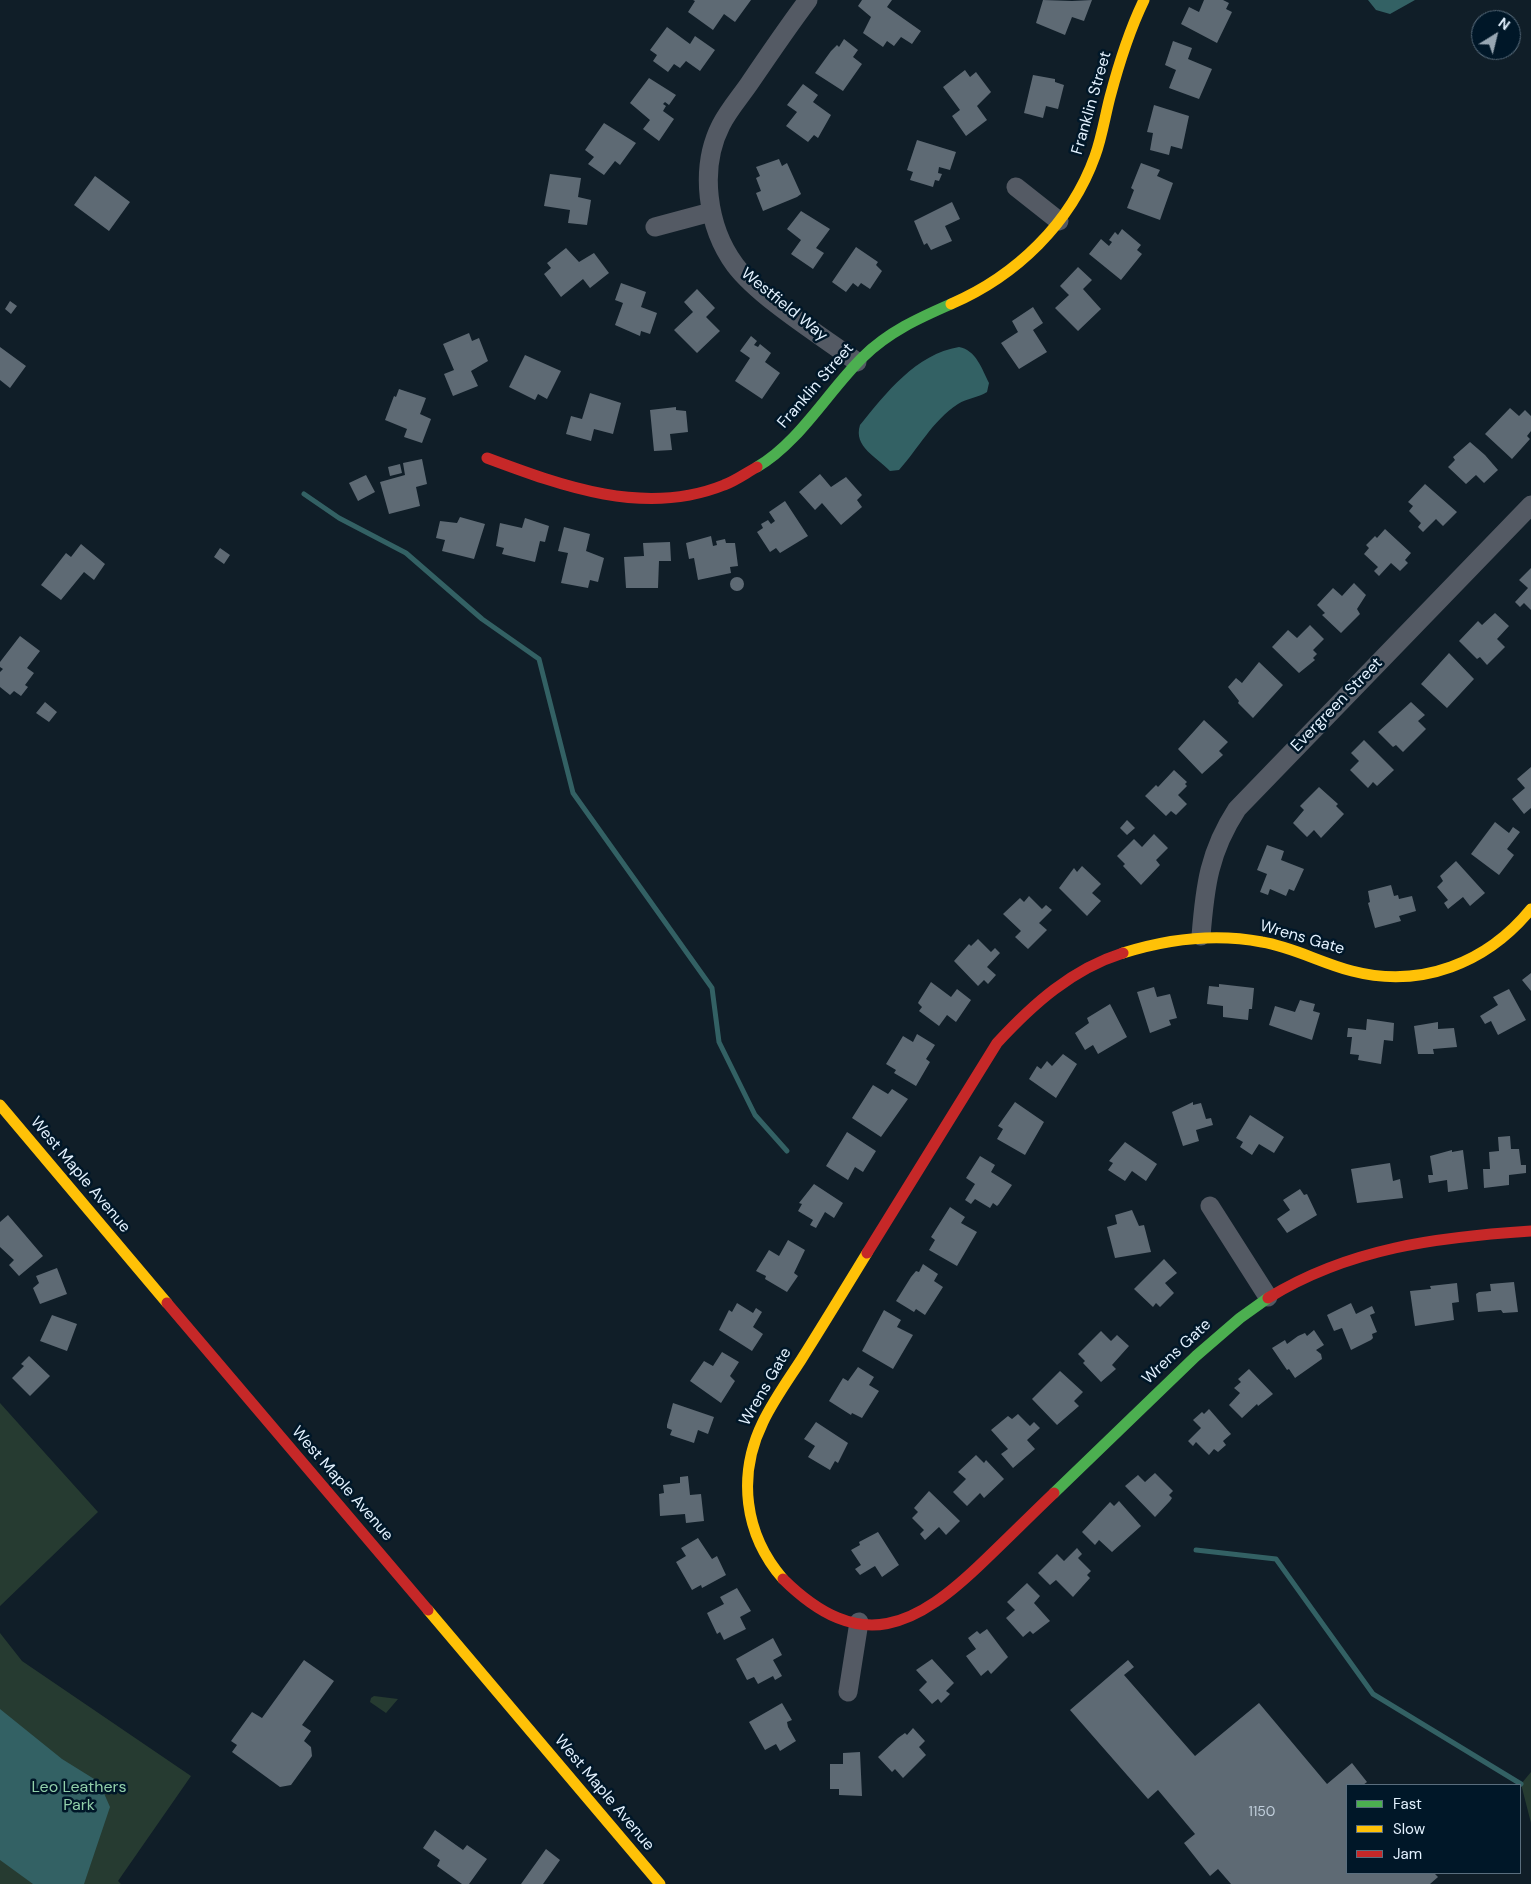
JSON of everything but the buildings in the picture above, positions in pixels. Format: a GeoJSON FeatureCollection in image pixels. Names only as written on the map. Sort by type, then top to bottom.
{"type":"FeatureCollection","features":[{"type":"Feature","properties":{"kind":"street","name":"Westfield Way"},"geometry":{"type":"LineString","coordinates":[[808,0],[721,125],[711,152],[709,180],[711,212],[722,242],[736,266],[752,283],[857,362]]}},
{"type":"Feature","properties":{"kind":"street","name":"Franklin Street"},"geometry":{"type":"LineString","coordinates":[[487,458],[531,475],[607,495],[647,501],[680,498],[712,491],[748,475],[776,454],[811,418],[857,362],[888,336],[920,317],[983,288],[1014,269],[1040,245],[1059,221],[1094,161],[1121,59],[1144,0]]}},
{"type":"Feature","properties":{"kind":"street"},"geometry":{"type":"LineString","coordinates":[[1016,187],[1059,221]]}},
{"type":"Feature","properties":{"kind":"street"},"geometry":{"type":"LineString","coordinates":[[655,227],[711,212]]}},
{"type":"Feature","properties":{"kind":"street","name":"Evergreen Street"},"geometry":{"type":"LineString","coordinates":[[1201,936],[1205,887],[1211,860],[1223,831],[1237,810],[1531,505]]}},
{"type":"Feature","properties":{"kind":"street","name":"Wrens Gate"},"geometry":{"type":"LineString","coordinates":[[1531,909],[1516,927],[1488,950],[1457,965],[1421,975],[1384,976],[1353,971],[1295,950],[1260,941],[1201,936],[1163,941],[1093,964],[1055,986],[1012,1024],[997,1043],[763,1421],[753,1445],[747,1483],[748,1502],[754,1527],[767,1557],[788,1586],[809,1604],[840,1619],[878,1625],[901,1620],[926,1610],[945,1598],[1203,1349],[1268,1297],[1315,1272],[1401,1246],[1493,1233],[1531,1231]]}},
{"type":"Feature","properties":{"kind":"street","name":"West Maple Avenue"},"geometry":{"type":"LineString","coordinates":[[0,1105],[660,1884]]}},
{"type":"Feature","properties":{"kind":"street"},"geometry":{"type":"LineString","coordinates":[[1210,1206],[1268,1297]]}},
{"type":"Feature","properties":{"kind":"street"},"geometry":{"type":"LineString","coordinates":[[848,1692],[859,1622]]}},
{"type":"Feature","properties":{"kind":"green space"},"geometry":{"type":"Polygon","coordinates":[[[0,1403],[98,1512],[0,1606],[0,1403]]]}},
{"type":"Feature","properties":{"kind":"green space","name":"Leo Leathers Park"},"geometry":{"type":"Polygon","coordinates":[[[0,1633],[22,1661],[191,1776],[118,1881],[121,1884],[0,1884],[0,1633]]]}},
{"type":"Feature","properties":{"kind":"green space"},"geometry":{"type":"Polygon","coordinates":[[[374,1696],[398,1699],[386,1713],[370,1702],[374,1696]]]}},
{"type":"Feature","properties":{"kind":"green space"},"geometry":{"type":"Polygon","coordinates":[[[1531,1772],[1531,1823],[1521,1784],[1531,1772]]]}},
{"type":"Feature","properties":{"kind":"shaded area"},"geometry":{"type":"Polygon","coordinates":[[[1368,0],[1415,0],[1390,14],[1376,10],[1368,0]]]}},
{"type":"Feature","properties":{"kind":"shaded area"},"geometry":{"type":"Polygon","coordinates":[[[959,347],[970,352],[978,361],[989,383],[987,392],[961,402],[949,411],[933,427],[899,470],[890,471],[863,446],[859,433],[860,425],[891,388],[916,366],[943,351],[959,347]]]}},
{"type":"Feature","properties":{"kind":"shaded area"},"geometry":{"type":"Polygon","coordinates":[[[0,1709],[62,1759],[99,1782],[110,1807],[84,1884],[33,1884],[0,1860],[0,1709]]]}},
{"type":"Feature","properties":{"kind":"waterway"},"geometry":{"type":"LineString","coordinates":[[304,494],[339,518],[406,553],[482,619],[539,659],[573,793],[712,988],[719,1042],[755,1115],[787,1151]]}},
{"type":"Feature","properties":{"kind":"waterway"},"geometry":{"type":"LineString","coordinates":[[1196,1550],[1276,1559],[1373,1694],[1521,1784]]}},
{"type":"Feature","properties":{"kind":"traffic: fast"},"geometry":{"type":"LineString","coordinates":[[757,467],[787,444],[850,370],[873,348],[904,326],[951,304]]}},
{"type":"Feature","properties":{"kind":"traffic: fast"},"geometry":{"type":"LineString","coordinates":[[1054,1493],[1196,1356],[1240,1318],[1268,1298]]}},
{"type":"Feature","properties":{"kind":"traffic: slow"},"geometry":{"type":"LineString","coordinates":[[951,304],[975,292],[1019,263],[1056,225],[1072,203],[1085,180],[1095,156],[1121,60],[1144,0]]}},
{"type":"Feature","properties":{"kind":"traffic: slow"},"geometry":{"type":"LineString","coordinates":[[1123,953],[1174,941],[1209,938],[1244,939],[1273,944],[1329,964],[1378,976],[1427,974],[1451,967],[1473,957],[1494,944],[1514,928],[1531,909]]}},
{"type":"Feature","properties":{"kind":"traffic: slow"},"geometry":{"type":"LineString","coordinates":[[0,1105],[167,1303]]}},
{"type":"Feature","properties":{"kind":"traffic: slow"},"geometry":{"type":"LineString","coordinates":[[783,1579],[770,1562],[753,1524],[749,1504],[748,1483],[755,1442],[771,1406],[867,1253]]}},
{"type":"Feature","properties":{"kind":"traffic: slow"},"geometry":{"type":"LineString","coordinates":[[428,1610],[660,1884]]}},
{"type":"Feature","properties":{"kind":"traffic: jam"},"geometry":{"type":"LineString","coordinates":[[487,458],[545,479],[574,487],[634,498],[664,498],[694,494],[728,483],[757,467]]}},
{"type":"Feature","properties":{"kind":"traffic: jam"},"geometry":{"type":"LineString","coordinates":[[867,1253],[997,1043],[1054,989],[1087,968],[1123,953]]}},
{"type":"Feature","properties":{"kind":"traffic: jam"},"geometry":{"type":"LineString","coordinates":[[1268,1298],[1330,1267],[1362,1256],[1428,1242],[1531,1231]]}},
{"type":"Feature","properties":{"kind":"traffic: jam"},"geometry":{"type":"LineString","coordinates":[[167,1303],[428,1610]]}},
{"type":"Feature","properties":{"kind":"traffic: jam"},"geometry":{"type":"LineString","coordinates":[[783,1579],[811,1603],[838,1618],[863,1624],[887,1624],[911,1616],[935,1602],[960,1583],[1054,1493]]}}]}
